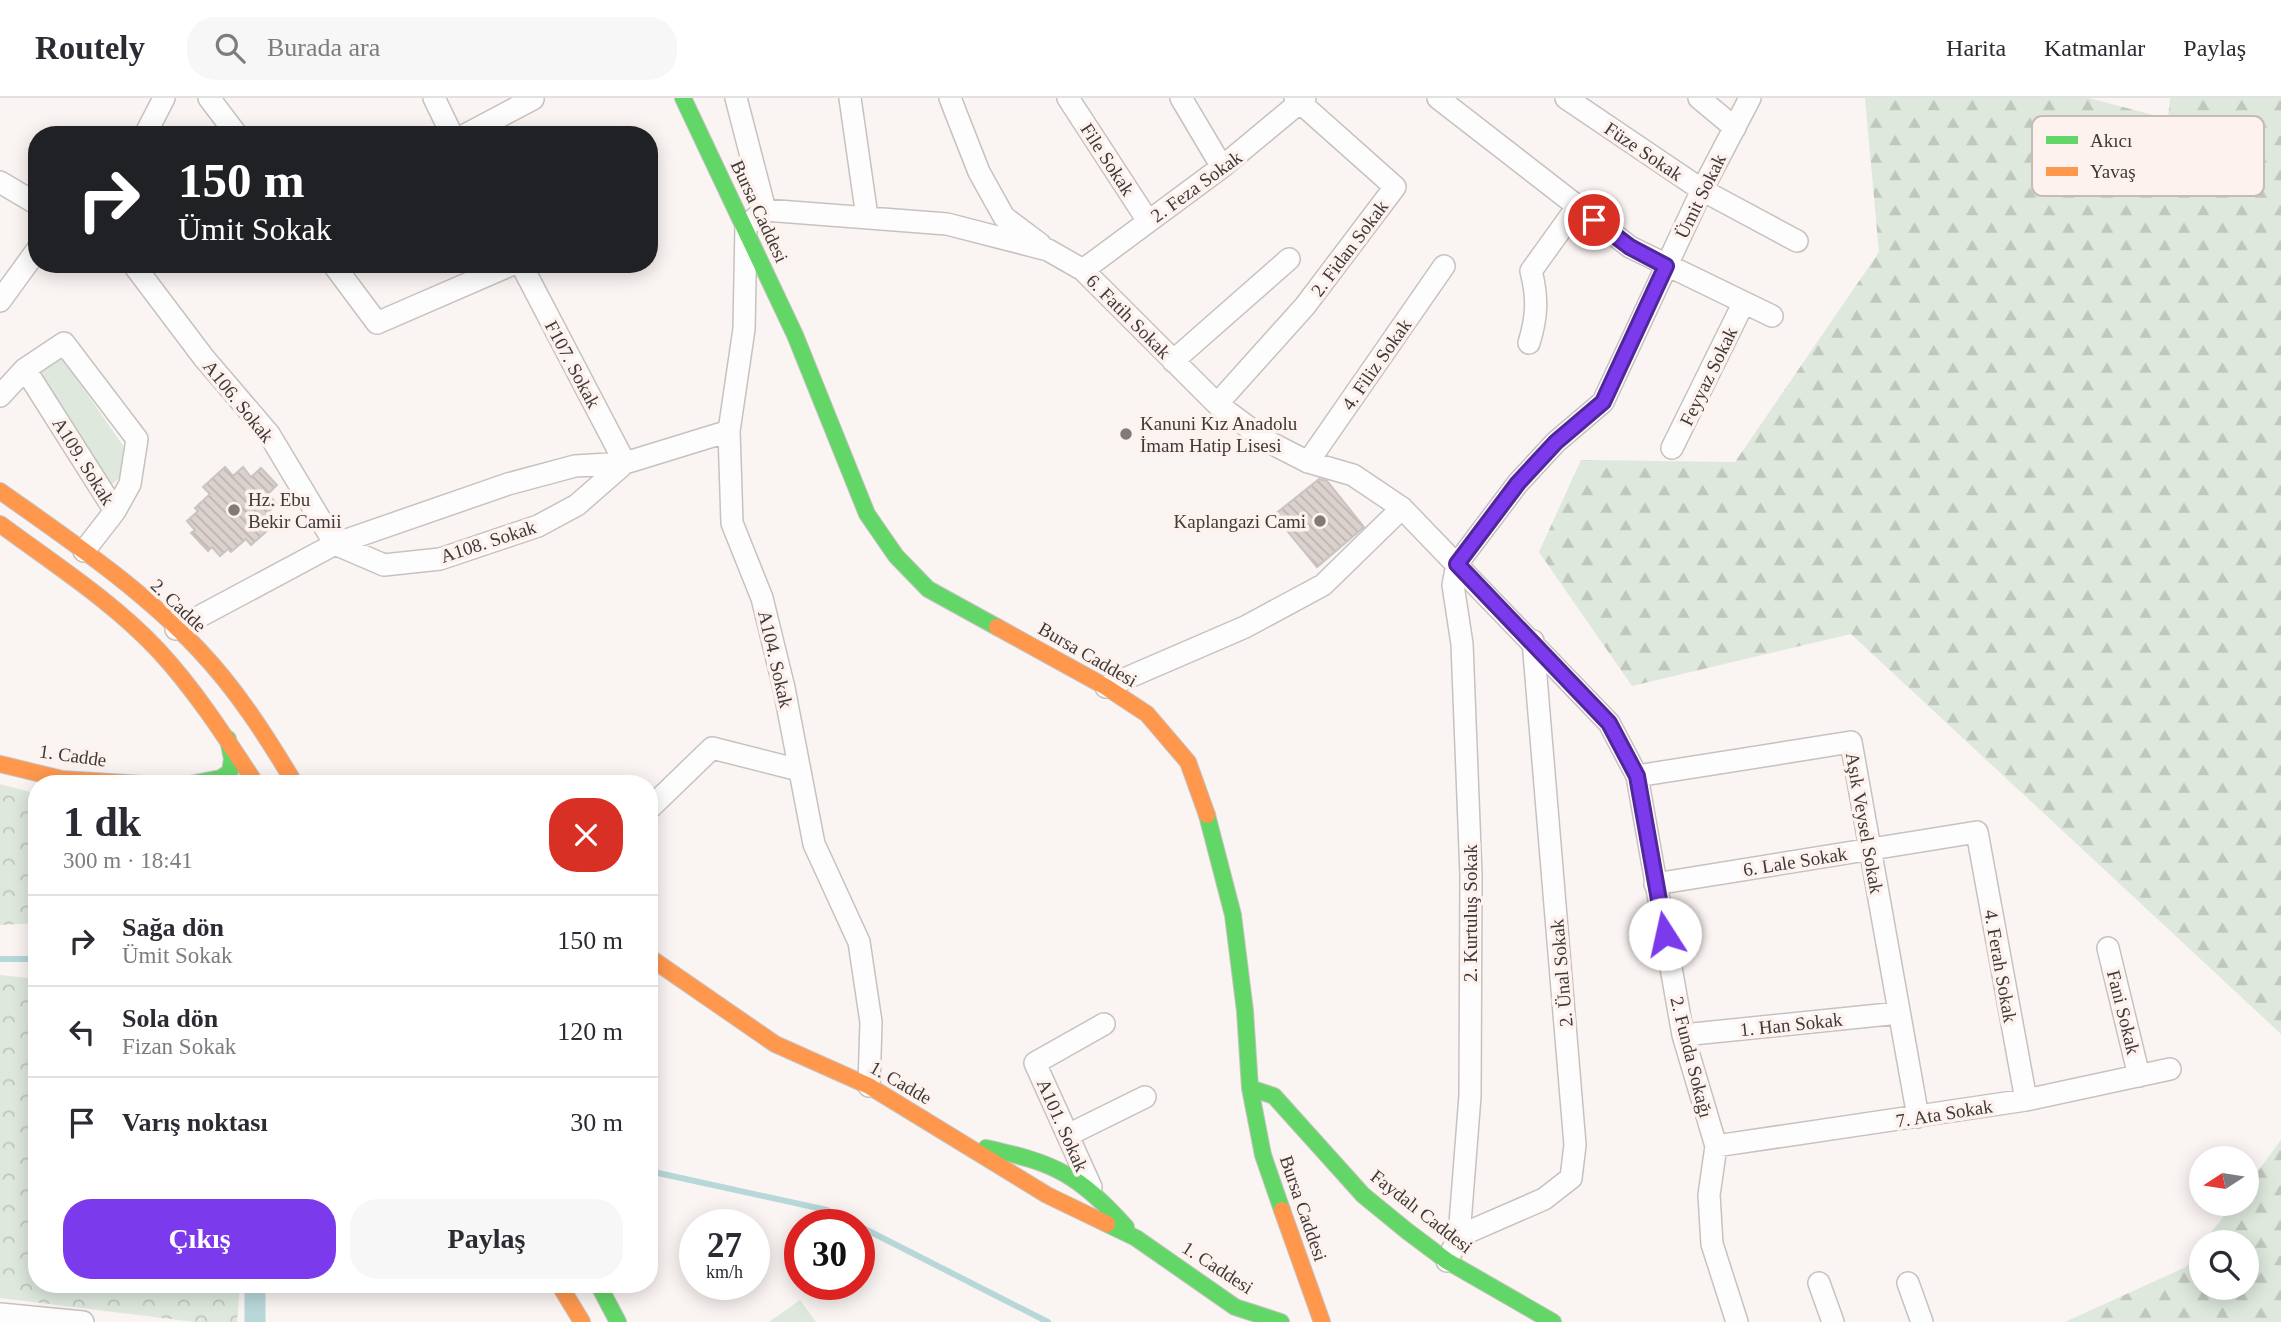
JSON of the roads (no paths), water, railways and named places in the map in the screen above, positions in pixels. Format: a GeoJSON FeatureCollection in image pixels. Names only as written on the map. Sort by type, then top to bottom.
{"type":"FeatureCollection","features":[{"type":"Feature","properties":{"kind":"main road","name":"Bursa Caddesi"},"geometry":{"type":"LineString","coordinates":[[683,98],[746,226],[795,335],[867,514],[895,556],[928,589],[1106,687],[1147,714],[1188,762],[1210,823],[1233,915],[1245,1012],[1250,1088],[1263,1156],[1322,1322]]}},
{"type":"Feature","properties":{"kind":"main road","name":"2. Cadde"},"geometry":{"type":"LineString","coordinates":[[0,491],[84,551],[176,629],[222,676],[266,735],[290,775]]}},
{"type":"Feature","properties":{"kind":"main road"},"geometry":{"type":"LineString","coordinates":[[0,524],[113,609],[175,669],[228,739],[250,775]]}},
{"type":"Feature","properties":{"kind":"main road"},"geometry":{"type":"LineString","coordinates":[[226,775],[230,772],[232,759],[228,739]]}},
{"type":"Feature","properties":{"kind":"main road","name":"1. Cadde"},"geometry":{"type":"LineString","coordinates":[[0,764],[45,775]]}},
{"type":"Feature","properties":{"kind":"main road","name":"1. Cadde"},"geometry":{"type":"LineString","coordinates":[[658,963],[775,1044],[869,1086],[1047,1195],[1136,1238]]}},
{"type":"Feature","properties":{"kind":"main road","name":"Faydalı Caddesi"},"geometry":{"type":"LineString","coordinates":[[1250,1088],[1273,1096],[1363,1195],[1447,1261],[1553,1322]]}},
{"type":"Feature","properties":{"kind":"main road"},"geometry":{"type":"LineString","coordinates":[[964,1144],[1058,1165],[1091,1187],[1136,1238]]}},
{"type":"Feature","properties":{"kind":"main road","name":"1. Caddesi"},"geometry":{"type":"LineString","coordinates":[[1136,1238],[1235,1307],[1281,1322]]}},
{"type":"Feature","properties":{"kind":"main road"},"geometry":{"type":"LineString","coordinates":[[564,1293],[582,1322]]}},
{"type":"Feature","properties":{"kind":"main road"},"geometry":{"type":"LineString","coordinates":[[603,1293],[618,1322]]}},
{"type":"Feature","properties":{"kind":"street"},"geometry":{"type":"LineString","coordinates":[[150,126],[164,98]]}},
{"type":"Feature","properties":{"kind":"street"},"geometry":{"type":"LineString","coordinates":[[209,98],[230,126]]}},
{"type":"Feature","properties":{"kind":"street"},"geometry":{"type":"LineString","coordinates":[[434,98],[448,126]]}},
{"type":"Feature","properties":{"kind":"street"},"geometry":{"type":"LineString","coordinates":[[736,98],[765,210],[746,226]]}},
{"type":"Feature","properties":{"kind":"street"},"geometry":{"type":"LineString","coordinates":[[850,98],[867,217]]}},
{"type":"Feature","properties":{"kind":"street"},"geometry":{"type":"LineString","coordinates":[[950,98],[979,172],[1004,217],[1048,250]]}},
{"type":"Feature","properties":{"kind":"street","name":"File Sokak"},"geometry":{"type":"LineString","coordinates":[[1068,98],[1148,221]]}},
{"type":"Feature","properties":{"kind":"street"},"geometry":{"type":"LineString","coordinates":[[1181,98],[1222,167]]}},
{"type":"Feature","properties":{"kind":"street"},"geometry":{"type":"LineString","coordinates":[[1438,98],[1630,247],[1772,316]]}},
{"type":"Feature","properties":{"kind":"street","name":"Füze Sokak"},"geometry":{"type":"LineString","coordinates":[[1566,98],[1702,190],[1797,242]]}},
{"type":"Feature","properties":{"kind":"street"},"geometry":{"type":"LineString","coordinates":[[1699,98],[1735,128]]}},
{"type":"Feature","properties":{"kind":"street","name":"Ümit Sokak"},"geometry":{"type":"LineString","coordinates":[[1457,564],[1518,483],[1556,442],[1603,402],[1702,190],[1751,98]]}},
{"type":"Feature","properties":{"kind":"street"},"geometry":{"type":"LineString","coordinates":[[482,126],[533,99]]}},
{"type":"Feature","properties":{"kind":"street","name":"2. Feza Sokak"},"geometry":{"type":"LineString","coordinates":[[1083,270],[1222,167],[1300,99]]}},
{"type":"Feature","properties":{"kind":"street","name":"2. Fidan Sokak"},"geometry":{"type":"LineString","coordinates":[[1217,404],[1305,306],[1395,187],[1300,99]]}},
{"type":"Feature","properties":{"kind":"street"},"geometry":{"type":"LineString","coordinates":[[0,181],[28,198]]}},
{"type":"Feature","properties":{"kind":"street"},"geometry":{"type":"LineString","coordinates":[[1530,343],[1536,321],[1538,297],[1531,271],[1577,206]]}},
{"type":"Feature","properties":{"kind":"street","name":"6. Fatih Sokak"},"geometry":{"type":"LineString","coordinates":[[765,210],[947,224],[1048,250],[1083,270],[1217,404],[1267,441],[1308,462],[1353,475],[1402,508],[1457,564]]}},
{"type":"Feature","properties":{"kind":"street","name":"A104. Sokak"},"geometry":{"type":"LineString","coordinates":[[746,226],[744,329],[729,431],[732,523],[762,598],[785,688],[814,844],[859,942],[871,1022],[869,1086]]}},
{"type":"Feature","properties":{"kind":"street"},"geometry":{"type":"LineString","coordinates":[[1172,361],[1289,259]]}},
{"type":"Feature","properties":{"kind":"street"},"geometry":{"type":"LineString","coordinates":[[0,300],[28,262]]}},
{"type":"Feature","properties":{"kind":"street","name":"4. Filiz Sokak"},"geometry":{"type":"LineString","coordinates":[[1308,462],[1444,266]]}},
{"type":"Feature","properties":{"kind":"street","name":"A106. Sokak"},"geometry":{"type":"LineString","coordinates":[[139,273],[204,358],[269,434],[335,544]]}},
{"type":"Feature","properties":{"kind":"street"},"geometry":{"type":"LineString","coordinates":[[340,273],[377,323],[492,273]]}},
{"type":"Feature","properties":{"kind":"street","name":"F107. Sokak"},"geometry":{"type":"LineString","coordinates":[[526,273],[625,463]]}},
{"type":"Feature","properties":{"kind":"street","name":"Feyyaz Sokak"},"geometry":{"type":"LineString","coordinates":[[1672,448],[1743,304]]}},
{"type":"Feature","properties":{"kind":"street"},"geometry":{"type":"LineString","coordinates":[[0,397],[25,369],[64,343],[137,439],[130,484],[115,511]]}},
{"type":"Feature","properties":{"kind":"street","name":"A109. Sokak"},"geometry":{"type":"LineString","coordinates":[[25,369],[115,511],[84,551]]}},
{"type":"Feature","properties":{"kind":"street","name":"A108. Sokak"},"geometry":{"type":"LineString","coordinates":[[176,629],[335,544],[508,484],[575,466],[625,463],[729,431]]}},
{"type":"Feature","properties":{"kind":"street","name":"A108. Sokak"},"geometry":{"type":"LineString","coordinates":[[335,544],[384,565],[452,555],[538,526],[577,505],[625,463]]}},
{"type":"Feature","properties":{"kind":"street"},"geometry":{"type":"LineString","coordinates":[[1106,687],[1245,627],[1323,585],[1402,508]]}},
{"type":"Feature","properties":{"kind":"street","name":"2. Funda Sokağı"},"geometry":{"type":"LineString","coordinates":[[1457,564],[1609,723],[1637,776],[1683,1035],[1716,1146],[1709,1195],[1712,1244],[1737,1322]]}},
{"type":"Feature","properties":{"kind":"street","name":"2. Kurtuluş Sokak"},"geometry":{"type":"LineString","coordinates":[[1447,1261],[1459,1236],[1470,1096],[1471,875],[1462,644],[1453,585],[1457,564]]}},
{"type":"Feature","properties":{"kind":"street","name":"2. Ünal Sokak"},"geometry":{"type":"LineString","coordinates":[[1459,1236],[1544,1199],[1571,1178],[1575,1145],[1533,641]]}},
{"type":"Feature","properties":{"kind":"street","name":"Aşık Veysel Sokak"},"geometry":{"type":"LineString","coordinates":[[1637,776],[1851,742],[1918,1117]]}},
{"type":"Feature","properties":{"kind":"street"},"geometry":{"type":"LineString","coordinates":[[658,800],[712,748],[799,770]]}},
{"type":"Feature","properties":{"kind":"street","name":"6. Lale Sokak"},"geometry":{"type":"LineString","coordinates":[[1655,884],[1977,832]]}},
{"type":"Feature","properties":{"kind":"street","name":"4. Ferah Sokak"},"geometry":{"type":"LineString","coordinates":[[1977,832],[2026,1100]]}},
{"type":"Feature","properties":{"kind":"street","name":"Fani Sokak"},"geometry":{"type":"LineString","coordinates":[[2108,948],[2139,1076]]}},
{"type":"Feature","properties":{"kind":"street","name":"1. Han Sokak"},"geometry":{"type":"LineString","coordinates":[[1683,1035],[1899,1013]]}},
{"type":"Feature","properties":{"kind":"street","name":"A101. Sokak"},"geometry":{"type":"LineString","coordinates":[[1091,1187],[1035,1063],[1104,1024]]}},
{"type":"Feature","properties":{"kind":"street","name":"7. Ata Sokak"},"geometry":{"type":"LineString","coordinates":[[1716,1146],[2026,1100],[2170,1069]]}},
{"type":"Feature","properties":{"kind":"street"},"geometry":{"type":"LineString","coordinates":[[1068,1135],[1145,1097]]}},
{"type":"Feature","properties":{"kind":"street"},"geometry":{"type":"LineString","coordinates":[[1819,1283],[1833,1322]]}},
{"type":"Feature","properties":{"kind":"street"},"geometry":{"type":"LineString","coordinates":[[1908,1283],[1922,1322]]}},
{"type":"Feature","properties":{"kind":"street"},"geometry":{"type":"LineString","coordinates":[[0,1314],[83,1322]]}},
{"type":"Feature","properties":{"kind":"waterway"},"geometry":{"type":"LineString","coordinates":[[0,959],[28,959]]}},
{"type":"Feature","properties":{"kind":"waterway"},"geometry":{"type":"LineString","coordinates":[[658,1173],[822,1209]]}},
{"type":"Feature","properties":{"kind":"waterway"},"geometry":{"type":"LineString","coordinates":[[875,1234],[1048,1322]]}},
{"type":"Feature","properties":{"kind":"waterway"},"geometry":{"type":"LineString","coordinates":[[255,1293],[255,1322]]}},
{"type":"Feature","properties":{"kind":"place","name":"Kanuni Kız Anadolu İmam Hatip Lisesi"},"geometry":{"type":"Point","coordinates":[1126,434]}},
{"type":"Feature","properties":{"kind":"place","name":"Hz. Ebu Bekir Camii"},"geometry":{"type":"Point","coordinates":[234,510]}},
{"type":"Feature","properties":{"kind":"place","name":"Kaplangazi Cami"},"geometry":{"type":"Point","coordinates":[1320,521]}}]}
